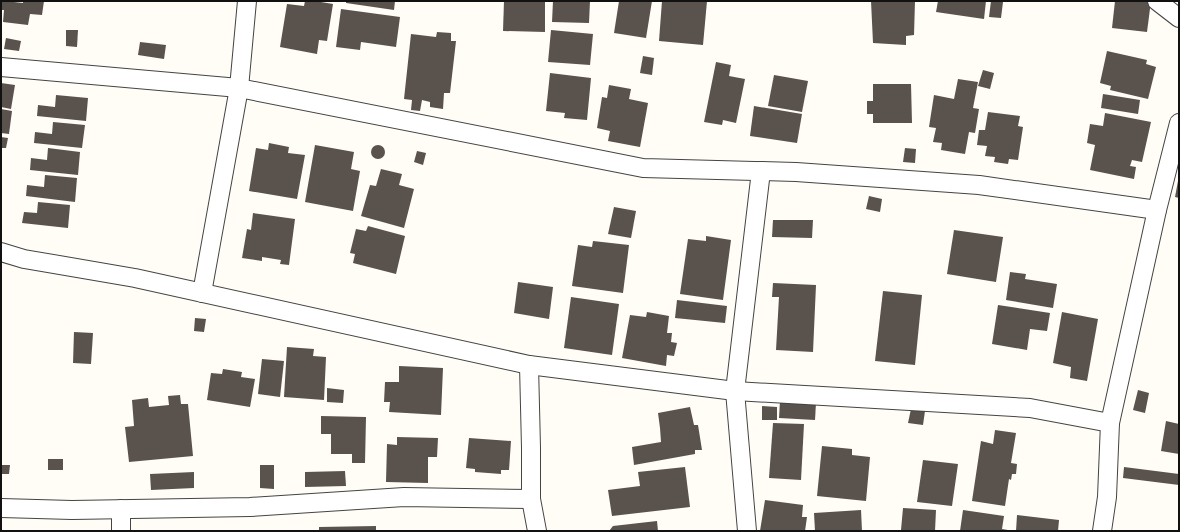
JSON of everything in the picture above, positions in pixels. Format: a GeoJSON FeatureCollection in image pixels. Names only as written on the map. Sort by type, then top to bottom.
{"type":"FeatureCollection","features":[{"type":"Feature","properties":{"kind":"street"},"geometry":{"type":"LineString","coordinates":[[202,293],[239,88],[247,1]]}},
{"type":"Feature","properties":{"kind":"street"},"geometry":{"type":"LineString","coordinates":[[1157,1],[1179,18]]}},
{"type":"Feature","properties":{"kind":"street"},"geometry":{"type":"LineString","coordinates":[[1,67],[239,88],[643,168],[796,172],[979,184],[1157,210]]}},
{"type":"Feature","properties":{"kind":"street"},"geometry":{"type":"LineString","coordinates":[[1102,531],[1107,497],[1110,423],[1157,210],[1179,123]]}},
{"type":"Feature","properties":{"kind":"street"},"geometry":{"type":"LineString","coordinates":[[747,531],[736,391],[762,171]]}},
{"type":"Feature","properties":{"kind":"street"},"geometry":{"type":"LineString","coordinates":[[1,252],[24,259],[135,278],[529,365],[736,391],[1030,408],[1110,423]]}},
{"type":"Feature","properties":{"kind":"street"},"geometry":{"type":"LineString","coordinates":[[529,365],[532,448],[531,499],[537,531]]}},
{"type":"Feature","properties":{"kind":"street"},"geometry":{"type":"LineString","coordinates":[[1,508],[72,510],[250,507],[404,497],[531,499]]}},
{"type":"Feature","properties":{"kind":"street"},"geometry":{"type":"LineString","coordinates":[[121,509],[121,531]]}},
{"type":"Feature","properties":{"kind":"building"},"geometry":{"type":"Polygon","coordinates":[[[1,1],[23,3],[23,1],[44,1],[42,15],[30,14],[28,25],[3,22],[4,10],[1,10],[1,1]]]}},
{"type":"Feature","properties":{"kind":"building"},"geometry":{"type":"Polygon","coordinates":[[[305,1],[333,4],[327,41],[319,40],[317,54],[280,47],[287,4],[304,6],[305,1]]]}},
{"type":"Feature","properties":{"kind":"building"},"geometry":{"type":"Polygon","coordinates":[[[346,1],[395,1],[394,10],[346,3],[346,1]]]}},
{"type":"Feature","properties":{"kind":"building"},"geometry":{"type":"Polygon","coordinates":[[[504,1],[545,1],[545,32],[503,31],[504,1]]]}},
{"type":"Feature","properties":{"kind":"building"},"geometry":{"type":"Polygon","coordinates":[[[553,1],[590,1],[589,23],[552,22],[553,1]]]}},
{"type":"Feature","properties":{"kind":"building"},"geometry":{"type":"Polygon","coordinates":[[[619,1],[652,1],[646,38],[614,33],[619,1]]]}},
{"type":"Feature","properties":{"kind":"building"},"geometry":{"type":"Polygon","coordinates":[[[662,1],[707,1],[703,45],[659,41],[662,1]]]}},
{"type":"Feature","properties":{"kind":"building"},"geometry":{"type":"Polygon","coordinates":[[[871,1],[915,1],[914,35],[906,36],[906,45],[873,43],[871,1]]]}},
{"type":"Feature","properties":{"kind":"building"},"geometry":{"type":"Polygon","coordinates":[[[938,1],[986,1],[984,19],[936,12],[938,1]]]}},
{"type":"Feature","properties":{"kind":"building"},"geometry":{"type":"Polygon","coordinates":[[[991,1],[1003,2],[1001,18],[989,17],[991,1]]]}},
{"type":"Feature","properties":{"kind":"building"},"geometry":{"type":"Polygon","coordinates":[[[1115,1],[1151,1],[1147,32],[1112,28],[1115,1]]]}},
{"type":"Feature","properties":{"kind":"building"},"geometry":{"type":"Polygon","coordinates":[[[341,9],[400,17],[396,47],[361,42],[360,50],[336,47],[341,9]]]}},
{"type":"Feature","properties":{"kind":"building"},"geometry":{"type":"Polygon","coordinates":[[[66,30],[78,30],[77,47],[66,46],[66,30]]]}},
{"type":"Feature","properties":{"kind":"building"},"geometry":{"type":"Polygon","coordinates":[[[551,30],[593,34],[590,65],[548,62],[551,30]]]}},
{"type":"Feature","properties":{"kind":"building"},"geometry":{"type":"Polygon","coordinates":[[[437,32],[451,33],[451,41],[456,41],[450,93],[444,93],[443,109],[430,107],[430,102],[422,100],[420,111],[411,110],[412,100],[404,99],[411,34],[436,37],[437,32]]]}},
{"type":"Feature","properties":{"kind":"building"},"geometry":{"type":"Polygon","coordinates":[[[6,38],[21,41],[19,51],[4,49],[6,38]]]}},
{"type":"Feature","properties":{"kind":"building"},"geometry":{"type":"Polygon","coordinates":[[[140,42],[166,45],[164,59],[138,55],[140,42]]]}},
{"type":"Feature","properties":{"kind":"building"},"geometry":{"type":"Polygon","coordinates":[[[1107,51],[1147,60],[1146,64],[1156,67],[1148,99],[1110,90],[1111,86],[1100,83],[1107,51]]]}},
{"type":"Feature","properties":{"kind":"building"},"geometry":{"type":"Polygon","coordinates":[[[643,56],[654,58],[652,75],[640,73],[643,56]]]}},
{"type":"Feature","properties":{"kind":"building"},"geometry":{"type":"Polygon","coordinates":[[[716,62],[731,65],[729,76],[745,79],[736,123],[723,120],[722,125],[704,122],[716,62]]]}},
{"type":"Feature","properties":{"kind":"building"},"geometry":{"type":"Polygon","coordinates":[[[983,70],[994,73],[990,89],[978,86],[983,70]]]}},
{"type":"Feature","properties":{"kind":"building"},"geometry":{"type":"Polygon","coordinates":[[[550,73],[591,78],[587,120],[564,118],[565,113],[546,111],[550,73]]]}},
{"type":"Feature","properties":{"kind":"building"},"geometry":{"type":"Polygon","coordinates":[[[774,75],[808,81],[802,112],[768,106],[774,75]]]}},
{"type":"Feature","properties":{"kind":"building"},"geometry":{"type":"Polygon","coordinates":[[[958,79],[978,82],[973,108],[979,109],[975,133],[969,132],[965,154],[941,150],[942,143],[933,142],[936,128],[929,127],[934,95],[954,99],[958,79]]]}},
{"type":"Feature","properties":{"kind":"building"},"geometry":{"type":"Polygon","coordinates":[[[1,83],[15,85],[11,109],[1,107],[1,83]]]}},
{"type":"Feature","properties":{"kind":"building"},"geometry":{"type":"Polygon","coordinates":[[[873,84],[911,84],[912,123],[873,123],[873,114],[867,114],[867,101],[873,101],[873,84]]]}},
{"type":"Feature","properties":{"kind":"building"},"geometry":{"type":"Polygon","coordinates":[[[609,85],[631,89],[629,99],[648,103],[640,147],[608,141],[610,131],[597,128],[602,97],[607,98],[609,85]]]}},
{"type":"Feature","properties":{"kind":"building"},"geometry":{"type":"Polygon","coordinates":[[[1103,94],[1140,100],[1138,114],[1101,108],[1103,94]]]}},
{"type":"Feature","properties":{"kind":"building"},"geometry":{"type":"Polygon","coordinates":[[[56,95],[88,98],[86,121],[37,116],[38,105],[55,107],[56,95]]]}},
{"type":"Feature","properties":{"kind":"building"},"geometry":{"type":"Polygon","coordinates":[[[754,106],[802,114],[797,143],[750,136],[754,106]]]}},
{"type":"Feature","properties":{"kind":"building"},"geometry":{"type":"Polygon","coordinates":[[[1,109],[12,111],[9,134],[1,133],[1,109]]]}},
{"type":"Feature","properties":{"kind":"building"},"geometry":{"type":"Polygon","coordinates":[[[988,112],[1020,116],[1018,126],[1023,127],[1018,160],[1009,159],[1008,164],[994,162],[995,157],[985,156],[987,146],[977,145],[979,130],[985,130],[988,112]]]}},
{"type":"Feature","properties":{"kind":"building"},"geometry":{"type":"Polygon","coordinates":[[[1105,113],[1151,122],[1142,162],[1132,160],[1130,166],[1136,167],[1134,179],[1090,170],[1095,145],[1087,143],[1090,124],[1103,126],[1105,113]]]}},
{"type":"Feature","properties":{"kind":"building"},"geometry":{"type":"Polygon","coordinates":[[[53,122],[85,125],[82,148],[34,143],[35,132],[52,134],[53,122]]]}},
{"type":"Feature","properties":{"kind":"building"},"geometry":{"type":"Polygon","coordinates":[[[1,137],[8,138],[6,148],[2,148],[2,151],[1,151],[1,137]]]}},
{"type":"Feature","properties":{"kind":"building"},"geometry":{"type":"Polygon","coordinates":[[[269,143],[289,147],[288,153],[305,155],[297,199],[249,191],[256,148],[268,150],[269,143]]]}},
{"type":"Feature","properties":{"kind":"building"},"geometry":{"type":"Polygon","coordinates":[[[315,145],[354,152],[351,169],[360,171],[353,211],[305,202],[315,145]]]}},
{"type":"Feature","properties":{"kind":"building"},"geometry":{"type":"Polygon","coordinates":[[[375,145],[381,145],[385,149],[385,155],[381,159],[375,159],[371,155],[371,149],[375,145]]]}},
{"type":"Feature","properties":{"kind":"building"},"geometry":{"type":"Polygon","coordinates":[[[48,148],[80,152],[78,175],[30,170],[31,158],[47,160],[48,148]]]}},
{"type":"Feature","properties":{"kind":"building"},"geometry":{"type":"Polygon","coordinates":[[[905,148],[916,149],[915,163],[903,162],[905,148]]]}},
{"type":"Feature","properties":{"kind":"building"},"geometry":{"type":"Polygon","coordinates":[[[417,151],[426,153],[423,165],[414,162],[417,151]]]}},
{"type":"Feature","properties":{"kind":"building"},"geometry":{"type":"Polygon","coordinates":[[[381,169],[402,174],[399,185],[414,189],[404,228],[361,216],[370,185],[376,186],[381,169]]]}},
{"type":"Feature","properties":{"kind":"building"},"geometry":{"type":"Polygon","coordinates":[[[45,175],[77,178],[75,202],[26,196],[27,185],[44,187],[45,175]]]}},
{"type":"Feature","properties":{"kind":"building"},"geometry":{"type":"Polygon","coordinates":[[[1179,181],[1179,198],[1175,197],[1179,181]]]}},
{"type":"Feature","properties":{"kind":"building"},"geometry":{"type":"Polygon","coordinates":[[[869,196],[882,199],[880,212],[866,209],[869,196]]]}},
{"type":"Feature","properties":{"kind":"building"},"geometry":{"type":"Polygon","coordinates":[[[38,202],[70,205],[68,228],[22,223],[24,212],[37,213],[38,202]]]}},
{"type":"Feature","properties":{"kind":"building"},"geometry":{"type":"Polygon","coordinates":[[[614,207],[636,211],[631,238],[608,234],[614,207]]]}},
{"type":"Feature","properties":{"kind":"building"},"geometry":{"type":"Polygon","coordinates":[[[253,213],[295,219],[289,265],[280,264],[281,260],[262,257],[262,261],[242,258],[247,229],[251,230],[253,213]]]}},
{"type":"Feature","properties":{"kind":"building"},"geometry":{"type":"Polygon","coordinates":[[[773,220],[813,220],[812,238],[772,237],[773,220]]]}},
{"type":"Feature","properties":{"kind":"building"},"geometry":{"type":"Polygon","coordinates":[[[368,226],[405,236],[396,274],[353,263],[355,254],[350,253],[356,229],[366,231],[368,226]]]}},
{"type":"Feature","properties":{"kind":"building"},"geometry":{"type":"Polygon","coordinates":[[[954,230],[1003,237],[996,282],[947,274],[954,230]]]}},
{"type":"Feature","properties":{"kind":"building"},"geometry":{"type":"Polygon","coordinates":[[[706,236],[731,240],[723,300],[680,294],[688,239],[706,241],[706,236]]]}},
{"type":"Feature","properties":{"kind":"building"},"geometry":{"type":"Polygon","coordinates":[[[593,241],[629,245],[623,293],[572,286],[578,245],[592,247],[593,241]]]}},
{"type":"Feature","properties":{"kind":"building"},"geometry":{"type":"Polygon","coordinates":[[[1010,272],[1026,274],[1025,279],[1057,284],[1053,308],[1006,300],[1010,272]]]}},
{"type":"Feature","properties":{"kind":"building"},"geometry":{"type":"Polygon","coordinates":[[[518,282],[553,287],[549,319],[514,313],[518,282]]]}},
{"type":"Feature","properties":{"kind":"building"},"geometry":{"type":"Polygon","coordinates":[[[773,283],[816,285],[813,352],[776,350],[779,297],[772,297],[773,283]]]}},
{"type":"Feature","properties":{"kind":"building"},"geometry":{"type":"Polygon","coordinates":[[[883,291],[922,295],[915,365],[875,361],[883,291]]]}},
{"type":"Feature","properties":{"kind":"building"},"geometry":{"type":"Polygon","coordinates":[[[571,297],[619,304],[612,355],[564,348],[571,297]]]}},
{"type":"Feature","properties":{"kind":"building"},"geometry":{"type":"Polygon","coordinates":[[[677,300],[727,306],[725,323],[675,318],[677,300]]]}},
{"type":"Feature","properties":{"kind":"building"},"geometry":{"type":"Polygon","coordinates":[[[998,305],[1050,313],[1047,331],[1030,329],[1027,350],[992,344],[998,305]]]}},
{"type":"Feature","properties":{"kind":"building"},"geometry":{"type":"Polygon","coordinates":[[[647,312],[669,316],[667,333],[672,333],[671,342],[677,343],[674,356],[667,355],[666,366],[622,358],[630,315],[646,317],[647,312]]]}},
{"type":"Feature","properties":{"kind":"building"},"geometry":{"type":"Polygon","coordinates":[[[1062,312],[1098,319],[1087,381],[1070,378],[1071,367],[1053,363],[1062,312]]]}},
{"type":"Feature","properties":{"kind":"building"},"geometry":{"type":"Polygon","coordinates":[[[195,318],[206,319],[204,332],[194,331],[195,318]]]}},
{"type":"Feature","properties":{"kind":"building"},"geometry":{"type":"Polygon","coordinates":[[[74,332],[93,333],[91,364],[73,363],[74,332]]]}},
{"type":"Feature","properties":{"kind":"building"},"geometry":{"type":"Polygon","coordinates":[[[287,347],[314,349],[313,356],[326,357],[324,400],[284,397],[287,347]]]}},
{"type":"Feature","properties":{"kind":"building"},"geometry":{"type":"Polygon","coordinates":[[[262,359],[284,361],[280,397],[258,394],[262,359]]]}},
{"type":"Feature","properties":{"kind":"building"},"geometry":{"type":"Polygon","coordinates":[[[399,366],[443,368],[441,415],[389,412],[390,402],[384,402],[385,382],[399,382],[399,366]]]}},
{"type":"Feature","properties":{"kind":"building"},"geometry":{"type":"Polygon","coordinates":[[[223,369],[242,372],[241,377],[255,379],[250,407],[207,400],[211,373],[222,374],[223,369]]]}},
{"type":"Feature","properties":{"kind":"building"},"geometry":{"type":"Polygon","coordinates":[[[327,388],[344,390],[343,403],[327,402],[327,388]]]}},
{"type":"Feature","properties":{"kind":"building"},"geometry":{"type":"Polygon","coordinates":[[[1138,390],[1149,393],[1145,413],[1133,410],[1138,390]]]}},
{"type":"Feature","properties":{"kind":"building"},"geometry":{"type":"Polygon","coordinates":[[[180,395],[181,404],[188,404],[193,456],[129,462],[125,427],[134,426],[132,400],[148,398],[149,407],[169,405],[168,396],[180,395]]]}},
{"type":"Feature","properties":{"kind":"building"},"geometry":{"type":"Polygon","coordinates":[[[780,401],[816,403],[815,420],[779,418],[780,401]]]}},
{"type":"Feature","properties":{"kind":"building"},"geometry":{"type":"Polygon","coordinates":[[[762,406],[777,407],[777,420],[762,420],[762,406]]]}},
{"type":"Feature","properties":{"kind":"building"},"geometry":{"type":"Polygon","coordinates":[[[690,407],[694,425],[698,425],[702,450],[695,450],[695,454],[634,465],[632,447],[661,442],[658,413],[690,407]]]}},
{"type":"Feature","properties":{"kind":"building"},"geometry":{"type":"Polygon","coordinates":[[[911,409],[925,411],[923,425],[908,423],[911,409]]]}},
{"type":"Feature","properties":{"kind":"building"},"geometry":{"type":"Polygon","coordinates":[[[321,416],[366,417],[365,463],[352,463],[352,454],[331,454],[331,434],[321,434],[321,416]]]}},
{"type":"Feature","properties":{"kind":"building"},"geometry":{"type":"Polygon","coordinates":[[[1166,421],[1179,424],[1179,454],[1161,451],[1166,421]]]}},
{"type":"Feature","properties":{"kind":"building"},"geometry":{"type":"Polygon","coordinates":[[[773,423],[804,424],[801,480],[769,478],[773,423]]]}},
{"type":"Feature","properties":{"kind":"building"},"geometry":{"type":"Polygon","coordinates":[[[995,430],[1016,433],[1011,463],[1017,464],[1016,474],[1012,474],[1011,480],[1009,479],[1005,506],[972,501],[981,441],[993,444],[995,430]]]}},
{"type":"Feature","properties":{"kind":"building"},"geometry":{"type":"Polygon","coordinates":[[[397,437],[438,438],[437,457],[428,457],[428,483],[386,482],[387,444],[397,445],[397,437]]]}},
{"type":"Feature","properties":{"kind":"building"},"geometry":{"type":"Polygon","coordinates":[[[469,438],[511,441],[509,470],[501,470],[501,474],[475,472],[475,469],[466,468],[469,438]]]}},
{"type":"Feature","properties":{"kind":"building"},"geometry":{"type":"Polygon","coordinates":[[[822,446],[852,449],[852,455],[870,457],[866,501],[817,496],[822,446]]]}},
{"type":"Feature","properties":{"kind":"building"},"geometry":{"type":"Polygon","coordinates":[[[48,459],[63,459],[63,470],[48,470],[48,459]]]}},
{"type":"Feature","properties":{"kind":"building"},"geometry":{"type":"Polygon","coordinates":[[[923,460],[958,464],[952,506],[917,502],[923,460]]]}},
{"type":"Feature","properties":{"kind":"building"},"geometry":{"type":"Polygon","coordinates":[[[1,465],[10,465],[9,474],[1,474],[1,465]]]}},
{"type":"Feature","properties":{"kind":"building"},"geometry":{"type":"Polygon","coordinates":[[[260,465],[274,465],[274,489],[260,488],[260,465]]]}},
{"type":"Feature","properties":{"kind":"building"},"geometry":{"type":"Polygon","coordinates":[[[685,467],[690,507],[612,516],[608,490],[640,486],[638,472],[685,467]]]}},
{"type":"Feature","properties":{"kind":"building"},"geometry":{"type":"Polygon","coordinates":[[[1124,467],[1179,474],[1179,485],[1123,478],[1124,467]]]}},
{"type":"Feature","properties":{"kind":"building"},"geometry":{"type":"Polygon","coordinates":[[[345,471],[346,486],[305,487],[305,472],[345,471]]]}},
{"type":"Feature","properties":{"kind":"building"},"geometry":{"type":"Polygon","coordinates":[[[194,472],[194,488],[151,490],[150,474],[194,472]]]}},
{"type":"Feature","properties":{"kind":"building"},"geometry":{"type":"Polygon","coordinates":[[[765,500],[803,505],[802,517],[807,517],[805,531],[760,531],[765,500]]]}},
{"type":"Feature","properties":{"kind":"building"},"geometry":{"type":"Polygon","coordinates":[[[903,508],[936,510],[935,531],[901,530],[903,508]]]}},
{"type":"Feature","properties":{"kind":"building"},"geometry":{"type":"Polygon","coordinates":[[[861,510],[862,531],[815,531],[814,513],[861,510]]]}},
{"type":"Feature","properties":{"kind":"building"},"geometry":{"type":"Polygon","coordinates":[[[963,510],[1004,516],[1002,529],[1008,531],[960,531],[963,510]]]}},
{"type":"Feature","properties":{"kind":"building"},"geometry":{"type":"Polygon","coordinates":[[[1017,515],[1059,520],[1058,531],[1016,531],[1017,515]]]}},
{"type":"Feature","properties":{"kind":"building"},"geometry":{"type":"Polygon","coordinates":[[[657,521],[658,531],[609,531],[613,526],[657,521]]]}},
{"type":"Feature","properties":{"kind":"building"},"geometry":{"type":"Polygon","coordinates":[[[376,526],[376,531],[319,531],[319,527],[376,526]]]}}]}
